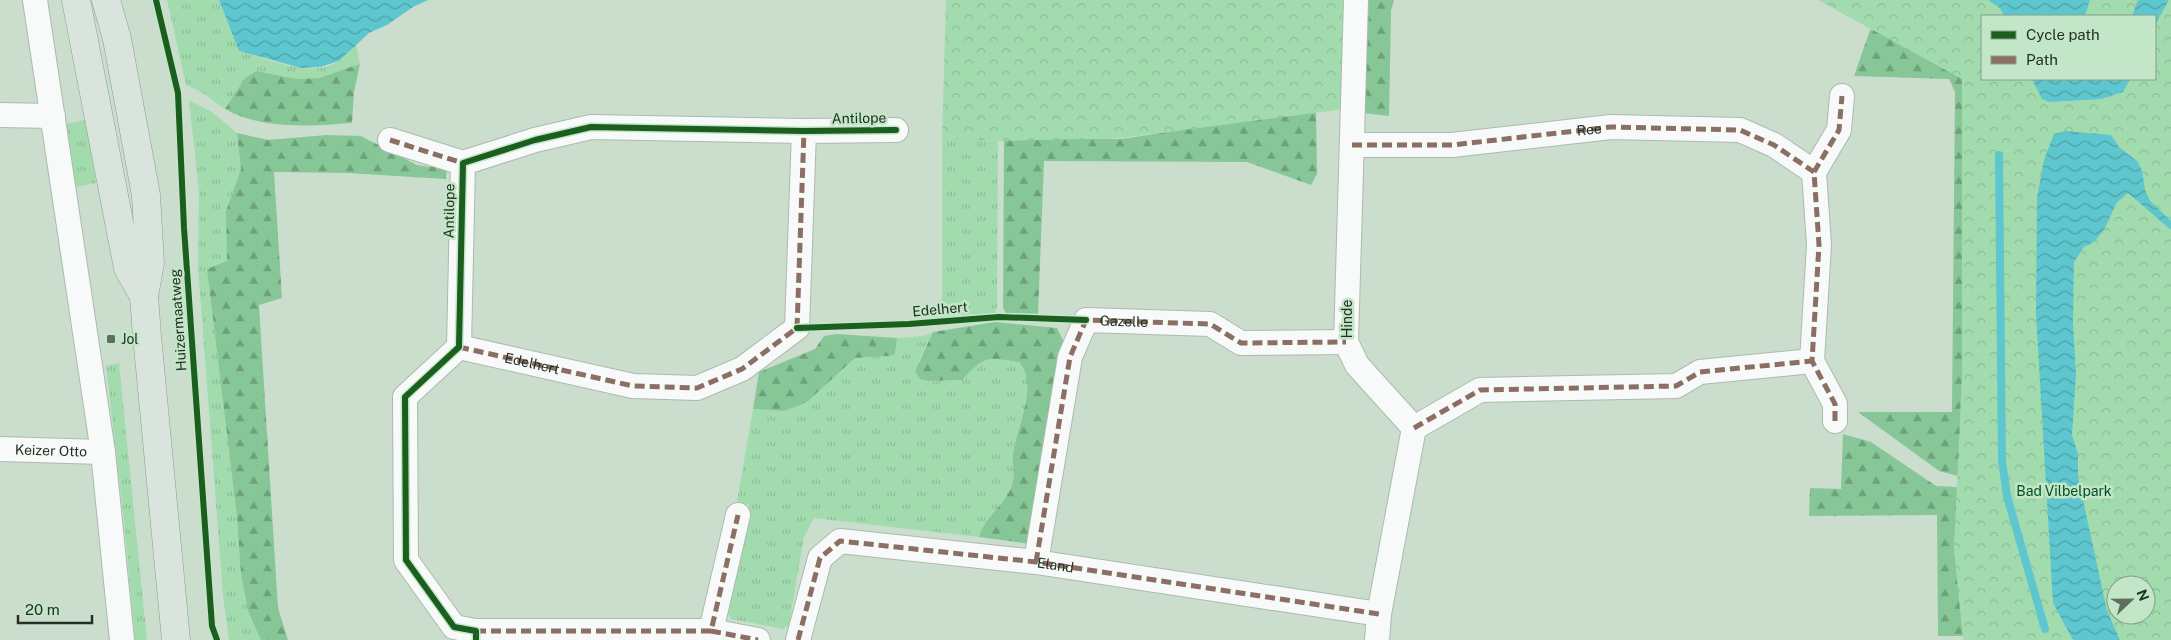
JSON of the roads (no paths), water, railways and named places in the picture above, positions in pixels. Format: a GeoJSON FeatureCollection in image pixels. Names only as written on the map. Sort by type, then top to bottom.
{"type":"FeatureCollection","features":[{"type":"Feature","properties":{"kind":"main road","name":"Huizermaatweg"},"geometry":{"type":"LineString","coordinates":[[76,0],[128,268],[144,296]]}},
{"type":"Feature","properties":{"kind":"main road","name":"Huizermaatweg"},"geometry":{"type":"LineString","coordinates":[[106,0],[126,84],[146,195],[150,263],[144,296],[176,640]]}},
{"type":"Feature","properties":{"kind":"street"},"geometry":{"type":"LineString","coordinates":[[35,0],[103,452],[122,640]]}},
{"type":"Feature","properties":{"kind":"street","name":"Hinde"},"geometry":{"type":"LineString","coordinates":[[1356,0],[1346,342],[1358,365],[1414,428]]}},
{"type":"Feature","properties":{"kind":"street"},"geometry":{"type":"LineString","coordinates":[[1835,421],[1836,404],[1812,361],[1819,245],[1814,172],[1839,130],[1842,96]]}},
{"type":"Feature","properties":{"kind":"street"},"geometry":{"type":"LineString","coordinates":[[0,115],[53,116]]}},
{"type":"Feature","properties":{"kind":"street","name":"Antilope"},"geometry":{"type":"LineString","coordinates":[[459,347],[463,163],[535,140],[592,127],[804,131],[896,130]]}},
{"type":"Feature","properties":{"kind":"street","name":"Ree"},"geometry":{"type":"LineString","coordinates":[[1352,145],[1452,145],[1611,127],[1740,130],[1774,145],[1814,172]]}},
{"type":"Feature","properties":{"kind":"street","name":"Edelhert"},"geometry":{"type":"LineString","coordinates":[[459,347],[633,386],[696,388],[742,370],[797,328],[804,131]]}},
{"type":"Feature","properties":{"kind":"street"},"geometry":{"type":"LineString","coordinates":[[390,140],[463,163]]}},
{"type":"Feature","properties":{"kind":"street","name":"Gazelle"},"geometry":{"type":"LineString","coordinates":[[1036,562],[1070,356],[1086,320],[1210,324],[1241,343],[1346,342]]}},
{"type":"Feature","properties":{"kind":"street"},"geometry":{"type":"LineString","coordinates":[[459,347],[405,397],[406,560],[454,627],[476,636],[711,631],[758,640]]}},
{"type":"Feature","properties":{"kind":"street"},"geometry":{"type":"LineString","coordinates":[[1377,640],[1379,614],[1414,428],[1480,390],[1676,386],[1700,372],[1812,361]]}},
{"type":"Feature","properties":{"kind":"street","name":"Keizer Otto"},"geometry":{"type":"LineString","coordinates":[[0,449],[103,452]]}},
{"type":"Feature","properties":{"kind":"street"},"geometry":{"type":"LineString","coordinates":[[711,631],[738,515]]}},
{"type":"Feature","properties":{"kind":"street","name":"Eland"},"geometry":{"type":"LineString","coordinates":[[798,640],[820,558],[840,541],[1036,562],[1379,614]]}},
{"type":"Feature","properties":{"kind":"water"},"geometry":{"type":"Polygon","coordinates":[[[219,0],[428,0],[413,7],[387,25],[369,33],[339,61],[320,67],[301,68],[239,51],[219,0]]]}},
{"type":"Feature","properties":{"kind":"water"},"geometry":{"type":"Polygon","coordinates":[[[1988,0],[2090,0],[2085,15],[2004,15],[2000,8],[1988,0]]]}},
{"type":"Feature","properties":{"kind":"water"},"geometry":{"type":"Polygon","coordinates":[[[2138,0],[2169,0],[2156,23],[2156,15],[2132,15],[2138,0]]]}},
{"type":"Feature","properties":{"kind":"water"},"geometry":{"type":"Polygon","coordinates":[[[2032,80],[2129,80],[2123,92],[2101,99],[2049,102],[2042,99],[2032,80]]]}},
{"type":"Feature","properties":{"kind":"water"},"geometry":{"type":"Polygon","coordinates":[[[2065,131],[2111,135],[2119,147],[2138,162],[2142,171],[2145,190],[2150,201],[2171,221],[2171,230],[2128,193],[2117,202],[2105,228],[2094,242],[2084,247],[2074,262],[2073,322],[2076,374],[2072,435],[2078,454],[2078,477],[2106,606],[2106,625],[2113,625],[2120,640],[2073,640],[2053,603],[2036,314],[2037,198],[2044,160],[2054,134],[2065,131]]]}},
{"type":"Feature","properties":{"kind":"waterway"},"geometry":{"type":"LineString","coordinates":[[1999,155],[2002,461],[2007,496],[2045,629]]}},
{"type":"Feature","properties":{"kind":"place","name":"Jol"},"geometry":{"type":"Point","coordinates":[111,339]}},
{"type":"Feature","properties":{"kind":"park label","name":"Bad Vilbelpark"},"geometry":{"type":"Point","coordinates":[2064,491]}}]}
